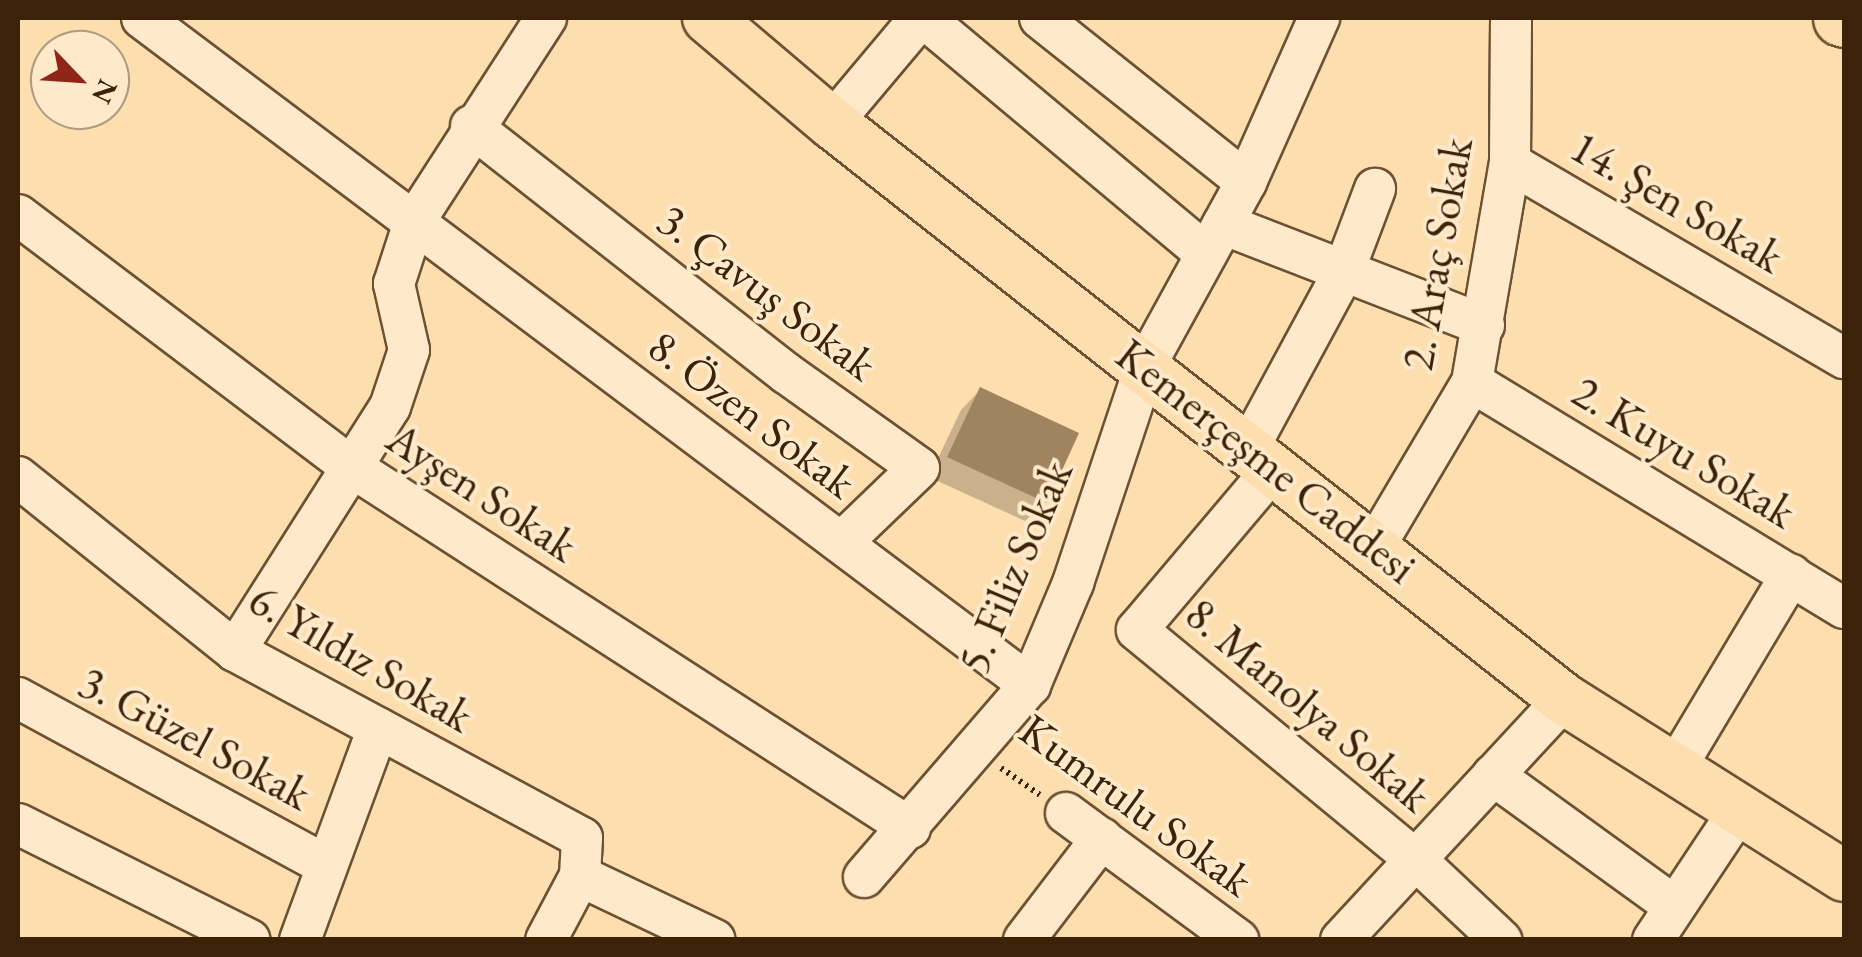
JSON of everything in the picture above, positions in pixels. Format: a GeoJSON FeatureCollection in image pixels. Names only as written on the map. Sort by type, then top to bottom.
{"type":"FeatureCollection","features":[{"type":"Feature","properties":{"kind":"main road","name":"Kemerçeşme Caddesi"},"geometry":{"type":"LineString","coordinates":[[708,18],[832,123],[1375,546],[1564,699],[1673,772],[1844,876]]}},
{"type":"Feature","properties":{"kind":"street","name":"8. Özen Sokak"},"geometry":{"type":"LineString","coordinates":[[142,18],[1030,685]]}},
{"type":"Feature","properties":{"kind":"street"},"geometry":{"type":"LineString","coordinates":[[235,651],[390,408],[409,350],[394,284],[414,222],[472,126],[546,18]]}},
{"type":"Feature","properties":{"kind":"street"},"geometry":{"type":"LineString","coordinates":[[832,123],[922,18],[1215,240],[1344,271],[1484,324]]}},
{"type":"Feature","properties":{"kind":"street"},"geometry":{"type":"LineString","coordinates":[[1040,18],[1246,182]]}},
{"type":"Feature","properties":{"kind":"street","name":"5. Filiz Sokak"},"geometry":{"type":"LineString","coordinates":[[864,877],[1030,685],[1073,583],[1145,366],[1246,182],[1319,18]]}},
{"type":"Feature","properties":{"kind":"street","name":"2. Araç Sokak"},"geometry":{"type":"LineString","coordinates":[[1375,546],[1472,382],[1510,163],[1510,18]]}},
{"type":"Feature","properties":{"kind":"street","name":"3. Çavuş Sokak"},"geometry":{"type":"LineString","coordinates":[[472,126],[919,468],[841,543]]}},
{"type":"Feature","properties":{"kind":"street","name":"14. Şen Sokak"},"geometry":{"type":"LineString","coordinates":[[1510,163],[1844,358]]}},
{"type":"Feature","properties":{"kind":"street"},"geometry":{"type":"LineString","coordinates":[[1261,457],[1344,271],[1375,189]]}},
{"type":"Feature","properties":{"kind":"street","name":"Ayşen Sokak"},"geometry":{"type":"LineString","coordinates":[[18,215],[350,466],[910,828]]}},
{"type":"Feature","properties":{"kind":"street","name":"2. Kuyu Sokak"},"geometry":{"type":"LineString","coordinates":[[1472,382],[1844,608]]}},
{"type":"Feature","properties":{"kind":"street","name":"8. Manolya Sokak"},"geometry":{"type":"LineString","coordinates":[[1261,457],[1137,630],[1414,858],[1500,940]]}},
{"type":"Feature","properties":{"kind":"street","name":"6. Yıldız Sokak"},"geometry":{"type":"LineString","coordinates":[[18,477],[235,651],[582,838],[580,876]]}},
{"type":"Feature","properties":{"kind":"street"},"geometry":{"type":"LineString","coordinates":[[1673,772],[1790,575]]}},
{"type":"Feature","properties":{"kind":"street","name":"3. Güzel Sokak"},"geometry":{"type":"LineString","coordinates":[[18,698],[326,864]]}},
{"type":"Feature","properties":{"kind":"street"},"geometry":{"type":"LineString","coordinates":[[1341,940],[1564,699]]}},
{"type":"Feature","properties":{"kind":"street"},"geometry":{"type":"LineString","coordinates":[[300,940],[378,728]]}},
{"type":"Feature","properties":{"kind":"street"},"geometry":{"type":"LineString","coordinates":[[1492,775],[1664,923],[1738,812]]}},
{"type":"Feature","properties":{"kind":"street","name":"Kumrulu Sokak"},"geometry":{"type":"LineString","coordinates":[[1066,813],[1238,940]]}},
{"type":"Feature","properties":{"kind":"street"},"geometry":{"type":"LineString","coordinates":[[18,824],[250,940]]}},
{"type":"Feature","properties":{"kind":"street"},"geometry":{"type":"LineString","coordinates":[[1024,940],[1102,838]]}},
{"type":"Feature","properties":{"kind":"street"},"geometry":{"type":"LineString","coordinates":[[546,940],[580,876],[714,940]]}},
{"type":"Feature","properties":{"kind":"path","name":"Kumrulu Sokak"},"geometry":{"type":"LineString","coordinates":[[976,751],[1066,813]]}},
{"type":"Feature","properties":{"kind":"building"},"geometry":{"type":"Polygon","coordinates":[[[980,387],[1079,433],[1047,503],[947,457],[980,387]]]}}]}
